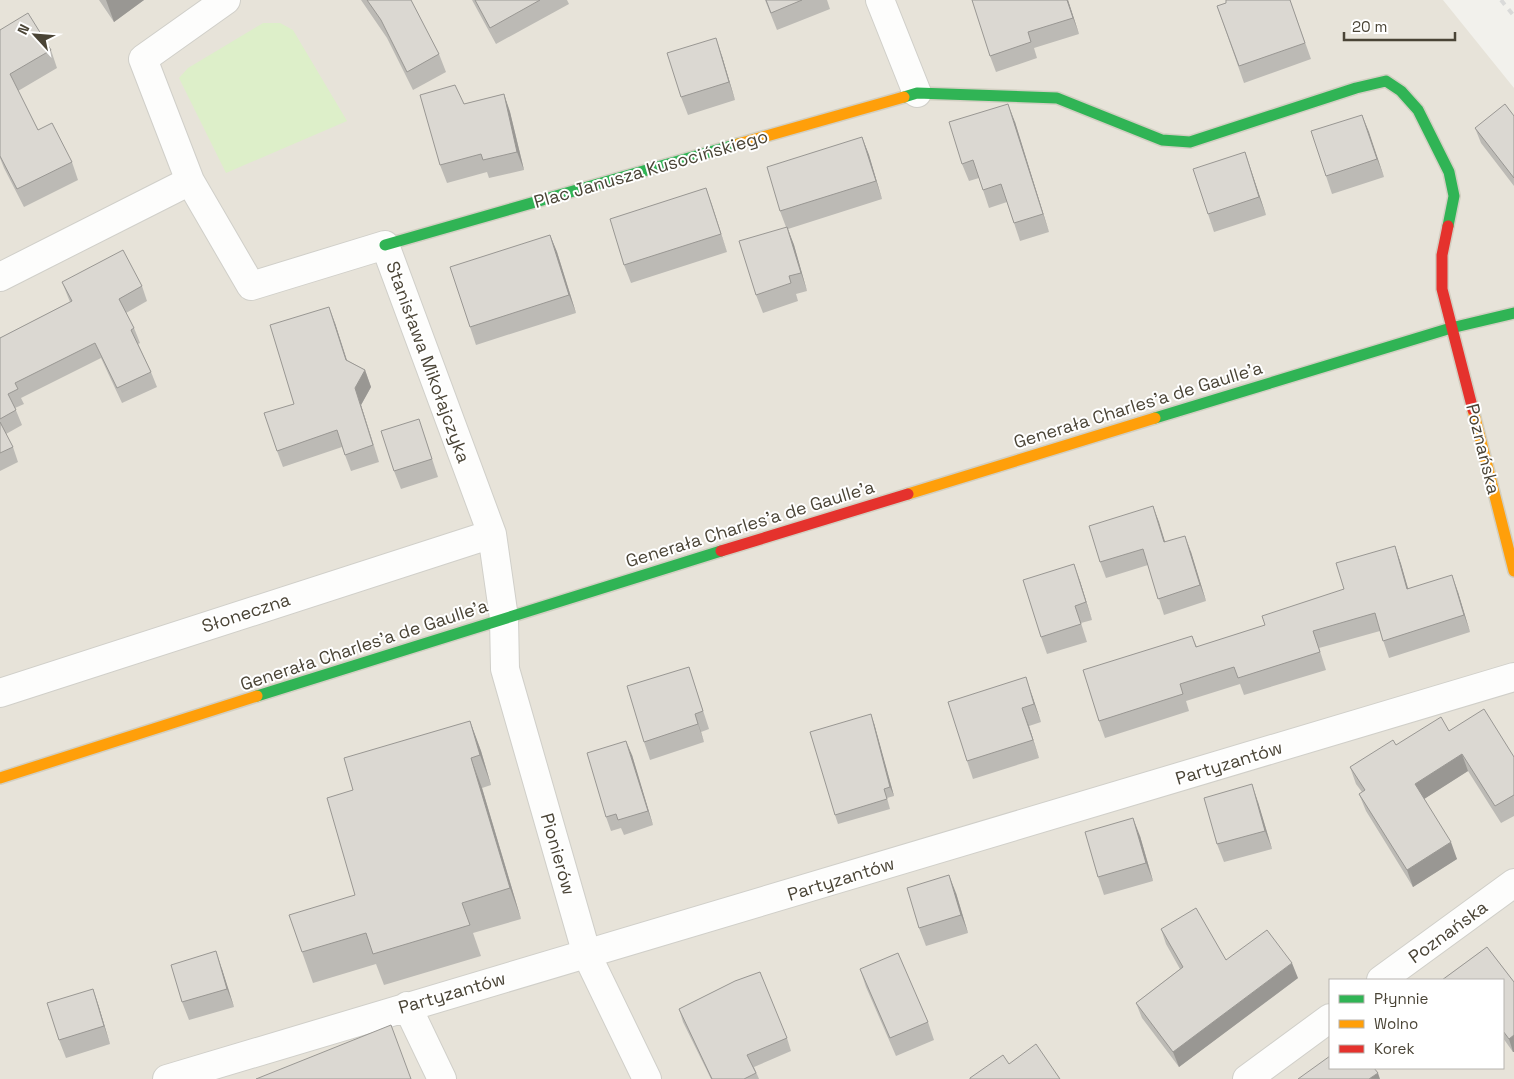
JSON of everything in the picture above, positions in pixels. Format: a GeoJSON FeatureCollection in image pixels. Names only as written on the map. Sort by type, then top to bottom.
{"type":"FeatureCollection","features":[{"type":"Feature","properties":{"kind":"main road","name":"Plac Janusza Kusocińskiego"},"geometry":{"type":"LineString","coordinates":[[385,245],[917,93],[1056,98],[1162,140],[1190,142],[1356,88],[1386,81],[1401,91],[1418,110],[1449,172],[1454,196],[1442,255],[1442,289],[1452,328]]}},
{"type":"Feature","properties":{"kind":"main road","name":"Generała Charles'a de Gaulle'a"},"geometry":{"type":"LineString","coordinates":[[0,778],[504,618],[1021,458],[1452,328],[1514,313]]}},
{"type":"Feature","properties":{"kind":"main road","name":"Poznańska"},"geometry":{"type":"LineString","coordinates":[[1452,328],[1514,571]]}},
{"type":"Feature","properties":{"kind":"street"},"geometry":{"type":"LineString","coordinates":[[0,277],[190,182],[143,59],[226,0]]}},
{"type":"Feature","properties":{"kind":"street"},"geometry":{"type":"LineString","coordinates":[[880,0],[917,93]]}},
{"type":"Feature","properties":{"kind":"street","name":"Stanisława Mikołajczyka"},"geometry":{"type":"LineString","coordinates":[[190,182],[251,286],[385,245],[492,534],[504,618]]}},
{"type":"Feature","properties":{"kind":"street","name":"Słoneczna"},"geometry":{"type":"LineString","coordinates":[[0,693],[492,534]]}},
{"type":"Feature","properties":{"kind":"street","name":"Pionierów"},"geometry":{"type":"LineString","coordinates":[[504,618],[504,669],[587,955],[647,1079]]}},
{"type":"Feature","properties":{"kind":"street","name":"Partyzantów"},"geometry":{"type":"LineString","coordinates":[[167,1079],[1514,677]]}},
{"type":"Feature","properties":{"kind":"street","name":"Poznańska"},"geometry":{"type":"LineString","coordinates":[[1382,979],[1514,883]]}},
{"type":"Feature","properties":{"kind":"street"},"geometry":{"type":"LineString","coordinates":[[407,1006],[442,1079]]}},
{"type":"Feature","properties":{"kind":"street"},"geometry":{"type":"LineString","coordinates":[[1247,1079],[1329,1019]]}},
{"type":"Feature","properties":{"kind":"shaded area"},"geometry":{"type":"Polygon","coordinates":[[[0,0],[1443,0],[1514,88],[1514,1079],[0,1079],[0,0]]]}},
{"type":"Feature","properties":{"kind":"green space"},"geometry":{"type":"Polygon","coordinates":[[[263,23],[280,23],[293,30],[347,121],[226,173],[179,78],[188,68],[263,23]]]}},
{"type":"Feature","properties":{"kind":"building"},"geometry":{"type":"Polygon","coordinates":[[[367,0],[411,0],[439,54],[407,72],[381,20],[367,0]]]}},
{"type":"Feature","properties":{"kind":"building"},"geometry":{"type":"Polygon","coordinates":[[[475,0],[540,0],[490,28],[475,0]]]}},
{"type":"Feature","properties":{"kind":"building"},"geometry":{"type":"Polygon","coordinates":[[[766,0],[802,0],[771,13],[766,0]]]}},
{"type":"Feature","properties":{"kind":"building"},"geometry":{"type":"Polygon","coordinates":[[[972,0],[1067,0],[1073,18],[1028,32],[1031,42],[990,56],[972,0]]]}},
{"type":"Feature","properties":{"kind":"building"},"geometry":{"type":"Polygon","coordinates":[[[1226,0],[1290,0],[1305,43],[1239,66],[1217,6],[1226,3],[1226,0]]]}},
{"type":"Feature","properties":{"kind":"building"},"geometry":{"type":"Polygon","coordinates":[[[28,13],[51,50],[10,74],[38,130],[52,123],[72,162],[17,189],[0,156],[0,30],[28,13]]]}},
{"type":"Feature","properties":{"kind":"building"},"geometry":{"type":"Polygon","coordinates":[[[716,38],[729,82],[681,97],[667,53],[716,38]]]}},
{"type":"Feature","properties":{"kind":"building"},"geometry":{"type":"Polygon","coordinates":[[[455,85],[464,104],[504,94],[517,152],[483,160],[481,154],[440,165],[420,95],[455,85]]]}},
{"type":"Feature","properties":{"kind":"building"},"geometry":{"type":"Polygon","coordinates":[[[1008,104],[1043,214],[1014,223],[1001,184],[983,190],[973,160],[962,164],[949,122],[1008,104]]]}},
{"type":"Feature","properties":{"kind":"building"},"geometry":{"type":"Polygon","coordinates":[[[1505,104],[1514,116],[1514,178],[1475,128],[1505,104]]]}},
{"type":"Feature","properties":{"kind":"building"},"geometry":{"type":"Polygon","coordinates":[[[1362,115],[1377,159],[1326,176],[1311,131],[1362,115]]]}},
{"type":"Feature","properties":{"kind":"building"},"geometry":{"type":"Polygon","coordinates":[[[862,137],[876,181],[780,211],[767,167],[862,137]]]}},
{"type":"Feature","properties":{"kind":"building"},"geometry":{"type":"Polygon","coordinates":[[[1245,152],[1259,197],[1208,214],[1193,169],[1245,152]]]}},
{"type":"Feature","properties":{"kind":"building"},"geometry":{"type":"Polygon","coordinates":[[[706,188],[721,234],[624,265],[610,219],[706,188]]]}},
{"type":"Feature","properties":{"kind":"building"},"geometry":{"type":"Polygon","coordinates":[[[787,227],[801,273],[789,276],[791,283],[756,295],[739,241],[787,227]]]}},
{"type":"Feature","properties":{"kind":"building"},"geometry":{"type":"Polygon","coordinates":[[[550,235],[569,295],[470,327],[450,267],[550,235]]]}},
{"type":"Feature","properties":{"kind":"building"},"geometry":{"type":"Polygon","coordinates":[[[123,250],[142,286],[119,299],[134,328],[131,330],[151,372],[117,388],[95,343],[15,383],[18,389],[8,394],[16,410],[0,419],[0,338],[72,301],[62,282],[123,250]]]}},
{"type":"Feature","properties":{"kind":"building"},"geometry":{"type":"Polygon","coordinates":[[[329,307],[346,360],[365,370],[355,388],[373,445],[345,455],[337,430],[277,451],[264,413],[294,404],[270,325],[329,307]]]}},
{"type":"Feature","properties":{"kind":"building"},"geometry":{"type":"Polygon","coordinates":[[[419,419],[432,459],[394,471],[381,431],[419,419]]]}},
{"type":"Feature","properties":{"kind":"building"},"geometry":{"type":"Polygon","coordinates":[[[0,422],[13,447],[0,453],[0,422]]]}},
{"type":"Feature","properties":{"kind":"building"},"geometry":{"type":"Polygon","coordinates":[[[1153,506],[1164,542],[1185,536],[1200,585],[1158,599],[1143,549],[1100,562],[1089,526],[1153,506]]]}},
{"type":"Feature","properties":{"kind":"building"},"geometry":{"type":"Polygon","coordinates":[[[1395,546],[1407,589],[1452,575],[1464,615],[1383,641],[1375,613],[1313,631],[1320,652],[1238,678],[1234,667],[1180,684],[1183,694],[1099,721],[1083,670],[1192,636],[1196,647],[1265,625],[1262,616],[1344,589],[1336,563],[1395,546]]]}},
{"type":"Feature","properties":{"kind":"building"},"geometry":{"type":"Polygon","coordinates":[[[1074,564],[1086,602],[1075,606],[1081,624],[1041,637],[1023,580],[1074,564]]]}},
{"type":"Feature","properties":{"kind":"building"},"geometry":{"type":"Polygon","coordinates":[[[689,667],[703,711],[695,714],[698,724],[644,742],[627,686],[689,667]]]}},
{"type":"Feature","properties":{"kind":"building"},"geometry":{"type":"Polygon","coordinates":[[[1026,677],[1034,704],[1022,708],[1033,740],[967,761],[948,702],[1026,677]]]}},
{"type":"Feature","properties":{"kind":"building"},"geometry":{"type":"Polygon","coordinates":[[[1484,709],[1514,757],[1514,795],[1495,806],[1462,754],[1415,784],[1451,842],[1407,870],[1359,794],[1365,790],[1350,767],[1393,740],[1396,745],[1441,717],[1449,731],[1484,709]]]}},
{"type":"Feature","properties":{"kind":"building"},"geometry":{"type":"Polygon","coordinates":[[[871,714],[890,787],[884,789],[887,799],[835,815],[810,732],[871,714]]]}},
{"type":"Feature","properties":{"kind":"building"},"geometry":{"type":"Polygon","coordinates":[[[470,721],[480,755],[471,758],[510,888],[462,903],[470,925],[373,954],[366,933],[302,952],[289,915],[355,895],[327,798],[353,790],[344,758],[470,721]]]}},
{"type":"Feature","properties":{"kind":"building"},"geometry":{"type":"Polygon","coordinates":[[[626,741],[648,811],[618,820],[616,814],[606,817],[587,753],[626,741]]]}},
{"type":"Feature","properties":{"kind":"building"},"geometry":{"type":"Polygon","coordinates":[[[1252,784],[1265,831],[1217,844],[1204,798],[1252,784]]]}},
{"type":"Feature","properties":{"kind":"building"},"geometry":{"type":"Polygon","coordinates":[[[1133,818],[1146,863],[1098,877],[1085,832],[1133,818]]]}},
{"type":"Feature","properties":{"kind":"building"},"geometry":{"type":"Polygon","coordinates":[[[949,875],[961,915],[919,928],[907,888],[949,875]]]}},
{"type":"Feature","properties":{"kind":"building"},"geometry":{"type":"Polygon","coordinates":[[[1196,908],[1226,960],[1267,930],[1292,963],[1173,1052],[1136,1003],[1183,967],[1161,929],[1196,908]]]}},
{"type":"Feature","properties":{"kind":"building"},"geometry":{"type":"Polygon","coordinates":[[[1487,947],[1514,982],[1514,1035],[1509,1039],[1504,1032],[1504,979],[1443,979],[1487,947]]]}},
{"type":"Feature","properties":{"kind":"building"},"geometry":{"type":"Polygon","coordinates":[[[216,951],[227,989],[182,1002],[171,965],[216,951]]]}},
{"type":"Feature","properties":{"kind":"building"},"geometry":{"type":"Polygon","coordinates":[[[898,953],[928,1022],[890,1038],[860,969],[898,953]]]}},
{"type":"Feature","properties":{"kind":"building"},"geometry":{"type":"Polygon","coordinates":[[[760,972],[787,1038],[747,1055],[756,1073],[744,1079],[712,1079],[679,1009],[735,981],[760,972]]]}},
{"type":"Feature","properties":{"kind":"building"},"geometry":{"type":"Polygon","coordinates":[[[93,989],[104,1026],[59,1040],[47,1003],[93,989]]]}},
{"type":"Feature","properties":{"kind":"building"},"geometry":{"type":"Polygon","coordinates":[[[391,1025],[411,1079],[256,1079],[391,1025]]]}},
{"type":"Feature","properties":{"kind":"building"},"geometry":{"type":"Polygon","coordinates":[[[1036,1044],[1060,1079],[970,1079],[1003,1055],[1009,1064],[1036,1044]]]}},
{"type":"Feature","properties":{"kind":"building"},"geometry":{"type":"Polygon","coordinates":[[[1329,1057],[1329,1069],[1375,1069],[1378,1073],[1369,1079],[1298,1079],[1329,1057]]]}},
{"type":"Feature","properties":{"kind":"railway"},"geometry":{"type":"LineString","coordinates":[[1501,0],[1514,16]]}},
{"type":"Feature","properties":{"kind":"traffic: fast"},"geometry":{"type":"LineString","coordinates":[[904,97],[917,93],[1057,98],[1162,140],[1190,142],[1356,88],[1386,81],[1401,91],[1418,110],[1449,172],[1454,196],[1448,226]]}},
{"type":"Feature","properties":{"kind":"traffic: fast"},"geometry":{"type":"LineString","coordinates":[[385,245],[738,144]]}},
{"type":"Feature","properties":{"kind":"traffic: fast"},"geometry":{"type":"LineString","coordinates":[[1155,418],[1451,328],[1514,313]]}},
{"type":"Feature","properties":{"kind":"traffic: fast"},"geometry":{"type":"LineString","coordinates":[[257,696],[721,551]]}},
{"type":"Feature","properties":{"kind":"traffic: slow"},"geometry":{"type":"LineString","coordinates":[[738,144],[904,97]]}},
{"type":"Feature","properties":{"kind":"traffic: slow"},"geometry":{"type":"LineString","coordinates":[[1473,410],[1514,571]]}},
{"type":"Feature","properties":{"kind":"traffic: slow"},"geometry":{"type":"LineString","coordinates":[[908,494],[1155,418]]}},
{"type":"Feature","properties":{"kind":"traffic: slow"},"geometry":{"type":"LineString","coordinates":[[0,778],[257,696]]}},
{"type":"Feature","properties":{"kind":"traffic: jam"},"geometry":{"type":"LineString","coordinates":[[1448,226],[1442,255],[1442,289],[1473,410]]}},
{"type":"Feature","properties":{"kind":"traffic: jam"},"geometry":{"type":"LineString","coordinates":[[721,551],[908,494]]}}]}
